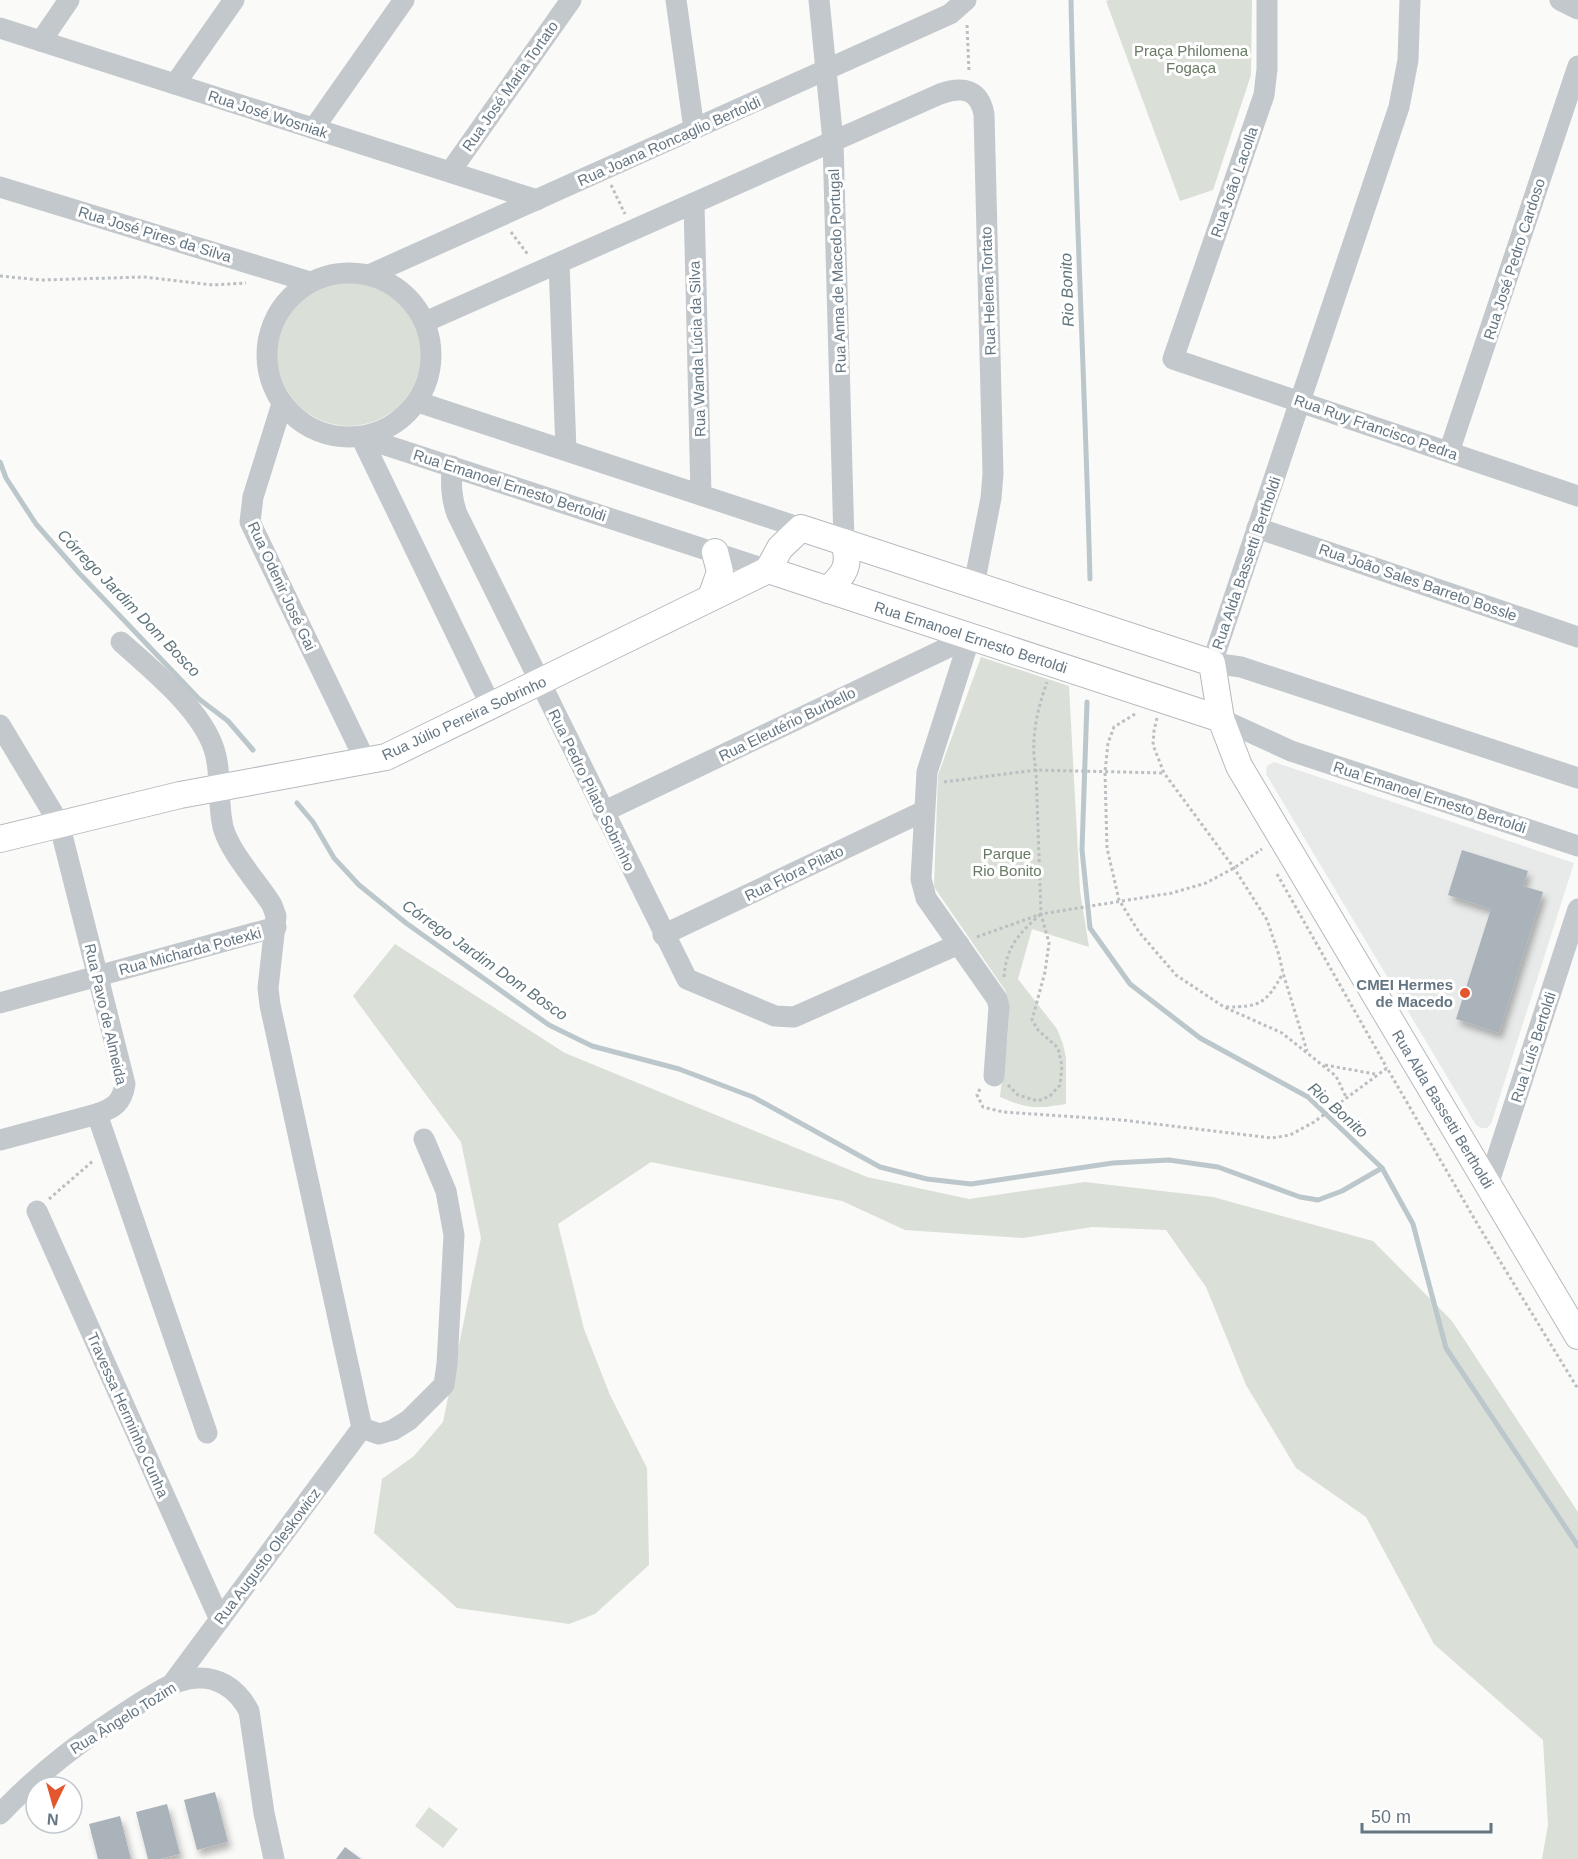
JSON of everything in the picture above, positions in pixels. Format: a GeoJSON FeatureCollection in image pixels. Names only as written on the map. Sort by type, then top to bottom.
{"type":"FeatureCollection","features":[{"type":"Feature","properties":{"kind":"main road"},"geometry":{"type":"LineString","coordinates":[[768,570],[780,548],[801,528],[1212,663]]}},
{"type":"Feature","properties":{"kind":"main road"},"geometry":{"type":"LineString","coordinates":[[828,590],[844,572],[847,562],[844,542]]}},
{"type":"Feature","properties":{"kind":"main road"},"geometry":{"type":"LineString","coordinates":[[711,597],[720,572],[715,552]]}},
{"type":"Feature","properties":{"kind":"main road","name":"Rua Júlio Pereira Sobrinho"},"geometry":{"type":"LineString","coordinates":[[0,839],[144,803],[366,762],[398,752],[768,570]]}},
{"type":"Feature","properties":{"kind":"main road","name":"Rua Emanoel Ernesto Bertoldi"},"geometry":{"type":"LineString","coordinates":[[768,570],[1221,719]]}},
{"type":"Feature","properties":{"kind":"main road","name":"Rua Alda Bassetti Bertholdi"},"geometry":{"type":"LineString","coordinates":[[1212,663],[1221,719],[1239,766],[1578,1336]]}},
{"type":"Feature","properties":{"kind":"street"},"geometry":{"type":"LineString","coordinates":[[42,41],[69,0]]}},
{"type":"Feature","properties":{"kind":"street"},"geometry":{"type":"LineString","coordinates":[[176,84],[234,0]]}},
{"type":"Feature","properties":{"kind":"street"},"geometry":{"type":"LineString","coordinates":[[314,128],[404,0]]}},
{"type":"Feature","properties":{"kind":"street","name":"Rua José Maria Tortato"},"geometry":{"type":"LineString","coordinates":[[450,172],[571,0]]}},
{"type":"Feature","properties":{"kind":"street"},"geometry":{"type":"LineString","coordinates":[[676,0],[694,129]]}},
{"type":"Feature","properties":{"kind":"street","name":"Rua Anna de Macedo Portugal"},"geometry":{"type":"LineString","coordinates":[[819,0],[828,69],[833,141],[844,542]]}},
{"type":"Feature","properties":{"kind":"street","name":"Rua João Lacolla"},"geometry":{"type":"LineString","coordinates":[[1173,359],[1264,95],[1267,69],[1267,0]]}},
{"type":"Feature","properties":{"kind":"street","name":"Rua Alda Bassetti Bertholdi"},"geometry":{"type":"LineString","coordinates":[[1212,663],[1399,106],[1408,60],[1410,0]]}},
{"type":"Feature","properties":{"kind":"street"},"geometry":{"type":"LineString","coordinates":[[1560,0],[1578,9]]}},
{"type":"Feature","properties":{"kind":"street","name":"Rua Joana Roncaglio Bertoldi"},"geometry":{"type":"LineString","coordinates":[[369,275],[950,14],[965,1]]}},
{"type":"Feature","properties":{"kind":"street","name":"Rua José Wosniak"},"geometry":{"type":"LineString","coordinates":[[0,28],[537,200]]}},
{"type":"Feature","properties":{"kind":"street","name":"Rua José Pedro Cardoso"},"geometry":{"type":"LineString","coordinates":[[1449,452],[1578,66]]}},
{"type":"Feature","properties":{"kind":"street"},"geometry":{"type":"LineString","coordinates":[[425,322],[940,94],[961,90],[970,92]]}},
{"type":"Feature","properties":{"kind":"street","name":"Rua Helena Tortato"},"geometry":{"type":"LineString","coordinates":[[970,92],[978,98],[984,114],[993,474],[991,498],[974,585]]}},
{"type":"Feature","properties":{"kind":"street","name":"Rua José Pires da Silva"},"geometry":{"type":"LineString","coordinates":[[0,186],[310,282]]}},
{"type":"Feature","properties":{"kind":"street","name":"Rua Wanda Lúcia da Silva"},"geometry":{"type":"LineString","coordinates":[[694,203],[701,495]]}},
{"type":"Feature","properties":{"kind":"street"},"geometry":{"type":"LineString","coordinates":[[559,263],[566,450]]}},
{"type":"Feature","properties":{"kind":"street"},"geometry":{"type":"LineString","coordinates":[[349,272],[369,275],[399,290],[412,301],[425,322],[432,349],[429,377],[418,402],[393,424],[383,430],[361,436],[339,437],[317,431],[298,420],[282,404],[271,384],[266,360],[268,337],[276,315],[291,296],[310,282],[329,275],[349,272]]}},
{"type":"Feature","properties":{"kind":"street","name":"Rua Ruy Francisco Pedra"},"geometry":{"type":"LineString","coordinates":[[1173,359],[1578,496]]}},
{"type":"Feature","properties":{"kind":"street"},"geometry":{"type":"LineString","coordinates":[[418,402],[801,528]]}},
{"type":"Feature","properties":{"kind":"street","name":"Rua Odenir José Gai"},"geometry":{"type":"LineString","coordinates":[[282,404],[253,497],[250,522],[366,762]]}},
{"type":"Feature","properties":{"kind":"street"},"geometry":{"type":"LineString","coordinates":[[361,436],[491,706]]}},
{"type":"Feature","properties":{"kind":"street","name":"Rua Emanoel Ernesto Bertoldi"},"geometry":{"type":"LineString","coordinates":[[361,436],[768,570]]}},
{"type":"Feature","properties":{"kind":"street","name":"Rua Pedro Pilato Sobrinho"},"geometry":{"type":"LineString","coordinates":[[452,466],[452,501],[663,935],[687,979],[775,1016],[794,1017],[958,944]]}},
{"type":"Feature","properties":{"kind":"street","name":"Rua João Sales Barreto Bossle"},"geometry":{"type":"LineString","coordinates":[[1257,528],[1578,637]]}},
{"type":"Feature","properties":{"kind":"street"},"geometry":{"type":"LineString","coordinates":[[970,636],[929,760],[925,784],[922,890],[993,993],[999,1007],[1000,1076]]}},
{"type":"Feature","properties":{"kind":"street","name":"Rua Eleutério Burbello"},"geometry":{"type":"LineString","coordinates":[[603,812],[970,636]]}},
{"type":"Feature","properties":{"kind":"street"},"geometry":{"type":"LineString","coordinates":[[121,642],[166,683],[198,720],[214,749],[218,763],[220,813],[224,830],[231,846],[272,905],[276,916],[268,988],[270,1005],[362,1428],[379,1434],[393,1430],[409,1420],[444,1385],[454,1235],[446,1191],[424,1139]]}},
{"type":"Feature","properties":{"kind":"street"},"geometry":{"type":"LineString","coordinates":[[1212,663],[1241,667],[1578,778]]}},
{"type":"Feature","properties":{"kind":"street","name":"Rua Emanoel Ernesto Bertoldi"},"geometry":{"type":"LineString","coordinates":[[1221,719],[1291,751],[1578,846]]}},
{"type":"Feature","properties":{"kind":"street","name":"Rua Pavo de Almeida"},"geometry":{"type":"LineString","coordinates":[[0,725],[59,823],[125,1084],[123,1096],[115,1106],[97,1114],[0,1140]]}},
{"type":"Feature","properties":{"kind":"street","name":"Rua Flora Pilato"},"geometry":{"type":"LineString","coordinates":[[663,935],[924,811]]}},
{"type":"Feature","properties":{"kind":"street","name":"Rua Luís Bertoldi"},"geometry":{"type":"LineString","coordinates":[[1488,1185],[1578,909]]}},
{"type":"Feature","properties":{"kind":"street","name":"Rua Micharda Potexki"},"geometry":{"type":"LineString","coordinates":[[0,1002],[276,927]]}},
{"type":"Feature","properties":{"kind":"street"},"geometry":{"type":"LineString","coordinates":[[97,1114],[207,1433]]}},
{"type":"Feature","properties":{"kind":"street","name":"Travessa Herminho Cunha"},"geometry":{"type":"LineString","coordinates":[[37,1211],[220,1620]]}},
{"type":"Feature","properties":{"kind":"street","name":"Rua Augusto Oleskowicz"},"geometry":{"type":"LineString","coordinates":[[172,1684],[362,1428]]}},
{"type":"Feature","properties":{"kind":"street","name":"Rua Ângelo Tozim"},"geometry":{"type":"LineString","coordinates":[[0,1814],[49,1767],[75,1746],[172,1684],[206,1678],[222,1682],[233,1690],[249,1711],[261,1793],[274,1859]]}},
{"type":"Feature","properties":{"kind":"path"},"geometry":{"type":"LineString","coordinates":[[965,1],[970,92]]}},
{"type":"Feature","properties":{"kind":"path"},"geometry":{"type":"LineString","coordinates":[[603,170],[633,230]]}},
{"type":"Feature","properties":{"kind":"path"},"geometry":{"type":"LineString","coordinates":[[500,216],[540,272]]}},
{"type":"Feature","properties":{"kind":"path"},"geometry":{"type":"LineString","coordinates":[[0,276],[41,280],[144,277],[213,285],[241,284],[251,281]]}},
{"type":"Feature","properties":{"kind":"path"},"geometry":{"type":"LineString","coordinates":[[1054,664],[1039,705],[1033,753],[1036,770],[1041,914],[1049,943],[1045,972],[1032,1020],[1038,1030],[1058,1048],[1062,1066],[1060,1085],[1050,1096],[1038,1101],[1018,1095],[1000,1076],[983,1081],[977,1095],[983,1107],[1004,1112],[1122,1120],[1272,1138],[1290,1135],[1314,1122],[1387,1068]]}},
{"type":"Feature","properties":{"kind":"path"},"geometry":{"type":"LineString","coordinates":[[1141,714],[1133,714],[1114,727],[1108,742],[1105,772],[1107,848],[1119,900],[1139,932],[1176,975],[1224,1008],[1282,1033],[1336,1076],[1346,1097]]}},
{"type":"Feature","properties":{"kind":"path"},"geometry":{"type":"LineString","coordinates":[[1158,714],[1153,745],[1164,773],[1234,868],[1267,920],[1308,1053]]}},
{"type":"Feature","properties":{"kind":"path"},"geometry":{"type":"LineString","coordinates":[[925,784],[1036,770],[1164,773]]}},
{"type":"Feature","properties":{"kind":"path"},"geometry":{"type":"LineString","coordinates":[[958,944],[1041,914],[1172,893],[1206,884],[1262,849]]}},
{"type":"Feature","properties":{"kind":"path"},"geometry":{"type":"LineString","coordinates":[[1274,870],[1478,1225],[1578,1389]]}},
{"type":"Feature","properties":{"kind":"path"},"geometry":{"type":"LineString","coordinates":[[1004,983],[1005,960],[1019,933],[1041,914]]}},
{"type":"Feature","properties":{"kind":"path"},"geometry":{"type":"LineString","coordinates":[[1224,1008],[1248,1007],[1264,1001],[1275,989],[1283,973]]}},
{"type":"Feature","properties":{"kind":"path"},"geometry":{"type":"LineString","coordinates":[[1324,1065],[1376,1074]]}},
{"type":"Feature","properties":{"kind":"path"},"geometry":{"type":"LineString","coordinates":[[37,1211],[109,1147]]}},
{"type":"Feature","properties":{"kind":"shaded area","name":"CMEI Hermes de Macedo"},"geometry":{"type":"Polygon","coordinates":[[[1274,762],[1574,863],[1491,1124],[1487,1128],[1476,1125],[1266,774],[1267,766],[1274,762]]]}},
{"type":"Feature","properties":{"kind":"green space","name":"Praça Philomena Fogaça"},"geometry":{"type":"Polygon","coordinates":[[[1252,0],[1251,75],[1213,190],[1180,201],[1106,1],[1252,0]]]}},
{"type":"Feature","properties":{"kind":"green space"},"geometry":{"type":"Polygon","coordinates":[[[349,282],[377,287],[400,303],[416,326],[421,354],[416,382],[400,405],[377,421],[349,426],[321,421],[298,405],[282,382],[277,354],[282,326],[298,303],[321,287],[349,282]]]}},
{"type":"Feature","properties":{"kind":"green space","name":"Parque Rio Bonito"},"geometry":{"type":"Polygon","coordinates":[[[981,657],[1069,686],[1080,891],[1089,947],[1032,929],[1018,979],[1057,1029],[1063,1044],[1066,1058],[1066,1104],[1032,1107],[1000,1097],[1008,1027],[1005,990],[934,887],[938,775],[981,657]]]}},
{"type":"Feature","properties":{"kind":"green space"},"geometry":{"type":"Polygon","coordinates":[[[395,944],[565,1053],[867,1177],[969,1199],[1085,1182],[1213,1197],[1373,1241],[1452,1321],[1578,1512],[1578,1859],[1542,1859],[1548,1825],[1543,1740],[1434,1644],[1366,1517],[1296,1468],[1246,1385],[1206,1287],[1166,1230],[1092,1227],[1023,1238],[905,1230],[842,1201],[651,1162],[558,1224],[584,1329],[610,1395],[647,1468],[649,1565],[595,1614],[569,1624],[457,1608],[374,1533],[382,1479],[414,1456],[443,1422],[481,1238],[461,1142],[353,996],[395,944]]]}},
{"type":"Feature","properties":{"kind":"green space"},"geometry":{"type":"Polygon","coordinates":[[[429,1807],[458,1829],[443,1848],[415,1826],[429,1807]]]}},
{"type":"Feature","properties":{"kind":"building"},"geometry":{"type":"Polygon","coordinates":[[[1462,850],[1528,871],[1523,886],[1543,892],[1499,1033],[1456,1019],[1491,909],[1448,895],[1462,850]]]}},
{"type":"Feature","properties":{"kind":"building"},"geometry":{"type":"Polygon","coordinates":[[[215,1792],[228,1842],[197,1850],[184,1800],[215,1792]]]}},
{"type":"Feature","properties":{"kind":"building"},"geometry":{"type":"Polygon","coordinates":[[[167,1804],[180,1854],[160,1859],[148,1859],[136,1812],[167,1804]]]}},
{"type":"Feature","properties":{"kind":"building"},"geometry":{"type":"Polygon","coordinates":[[[120,1816],[131,1859],[98,1859],[89,1824],[120,1816]]]}},
{"type":"Feature","properties":{"kind":"building"},"geometry":{"type":"Polygon","coordinates":[[[345,1847],[361,1859],[336,1859],[345,1847]]]}},
{"type":"Feature","properties":{"kind":"waterway","name":"Rio Bonito"},"geometry":{"type":"LineString","coordinates":[[1071,0],[1090,579]]}},
{"type":"Feature","properties":{"kind":"waterway","name":"Córrego Jardim Dom Bosco"},"geometry":{"type":"LineString","coordinates":[[0,462],[6,478],[36,524],[79,573],[199,699],[228,721],[253,750]]}},
{"type":"Feature","properties":{"kind":"waterway","name":"Rio Bonito"},"geometry":{"type":"LineString","coordinates":[[1087,702],[1082,850],[1090,928],[1130,984],[1200,1038],[1308,1097],[1382,1168],[1413,1224],[1446,1348],[1578,1546]]}},
{"type":"Feature","properties":{"kind":"waterway","name":"Córrego Jardim Dom Bosco"},"geometry":{"type":"LineString","coordinates":[[297,803],[313,822],[334,858],[359,885],[406,923],[549,1025],[592,1046],[679,1069],[753,1097],[880,1167],[927,1179],[971,1184],[1113,1163],[1169,1160],[1218,1167],[1300,1197],[1318,1200],[1342,1191],[1382,1168]]}},
{"type":"Feature","properties":{"kind":"place","name":"CMEI Hermes de Macedo"},"geometry":{"type":"Point","coordinates":[1465,993]}}]}
